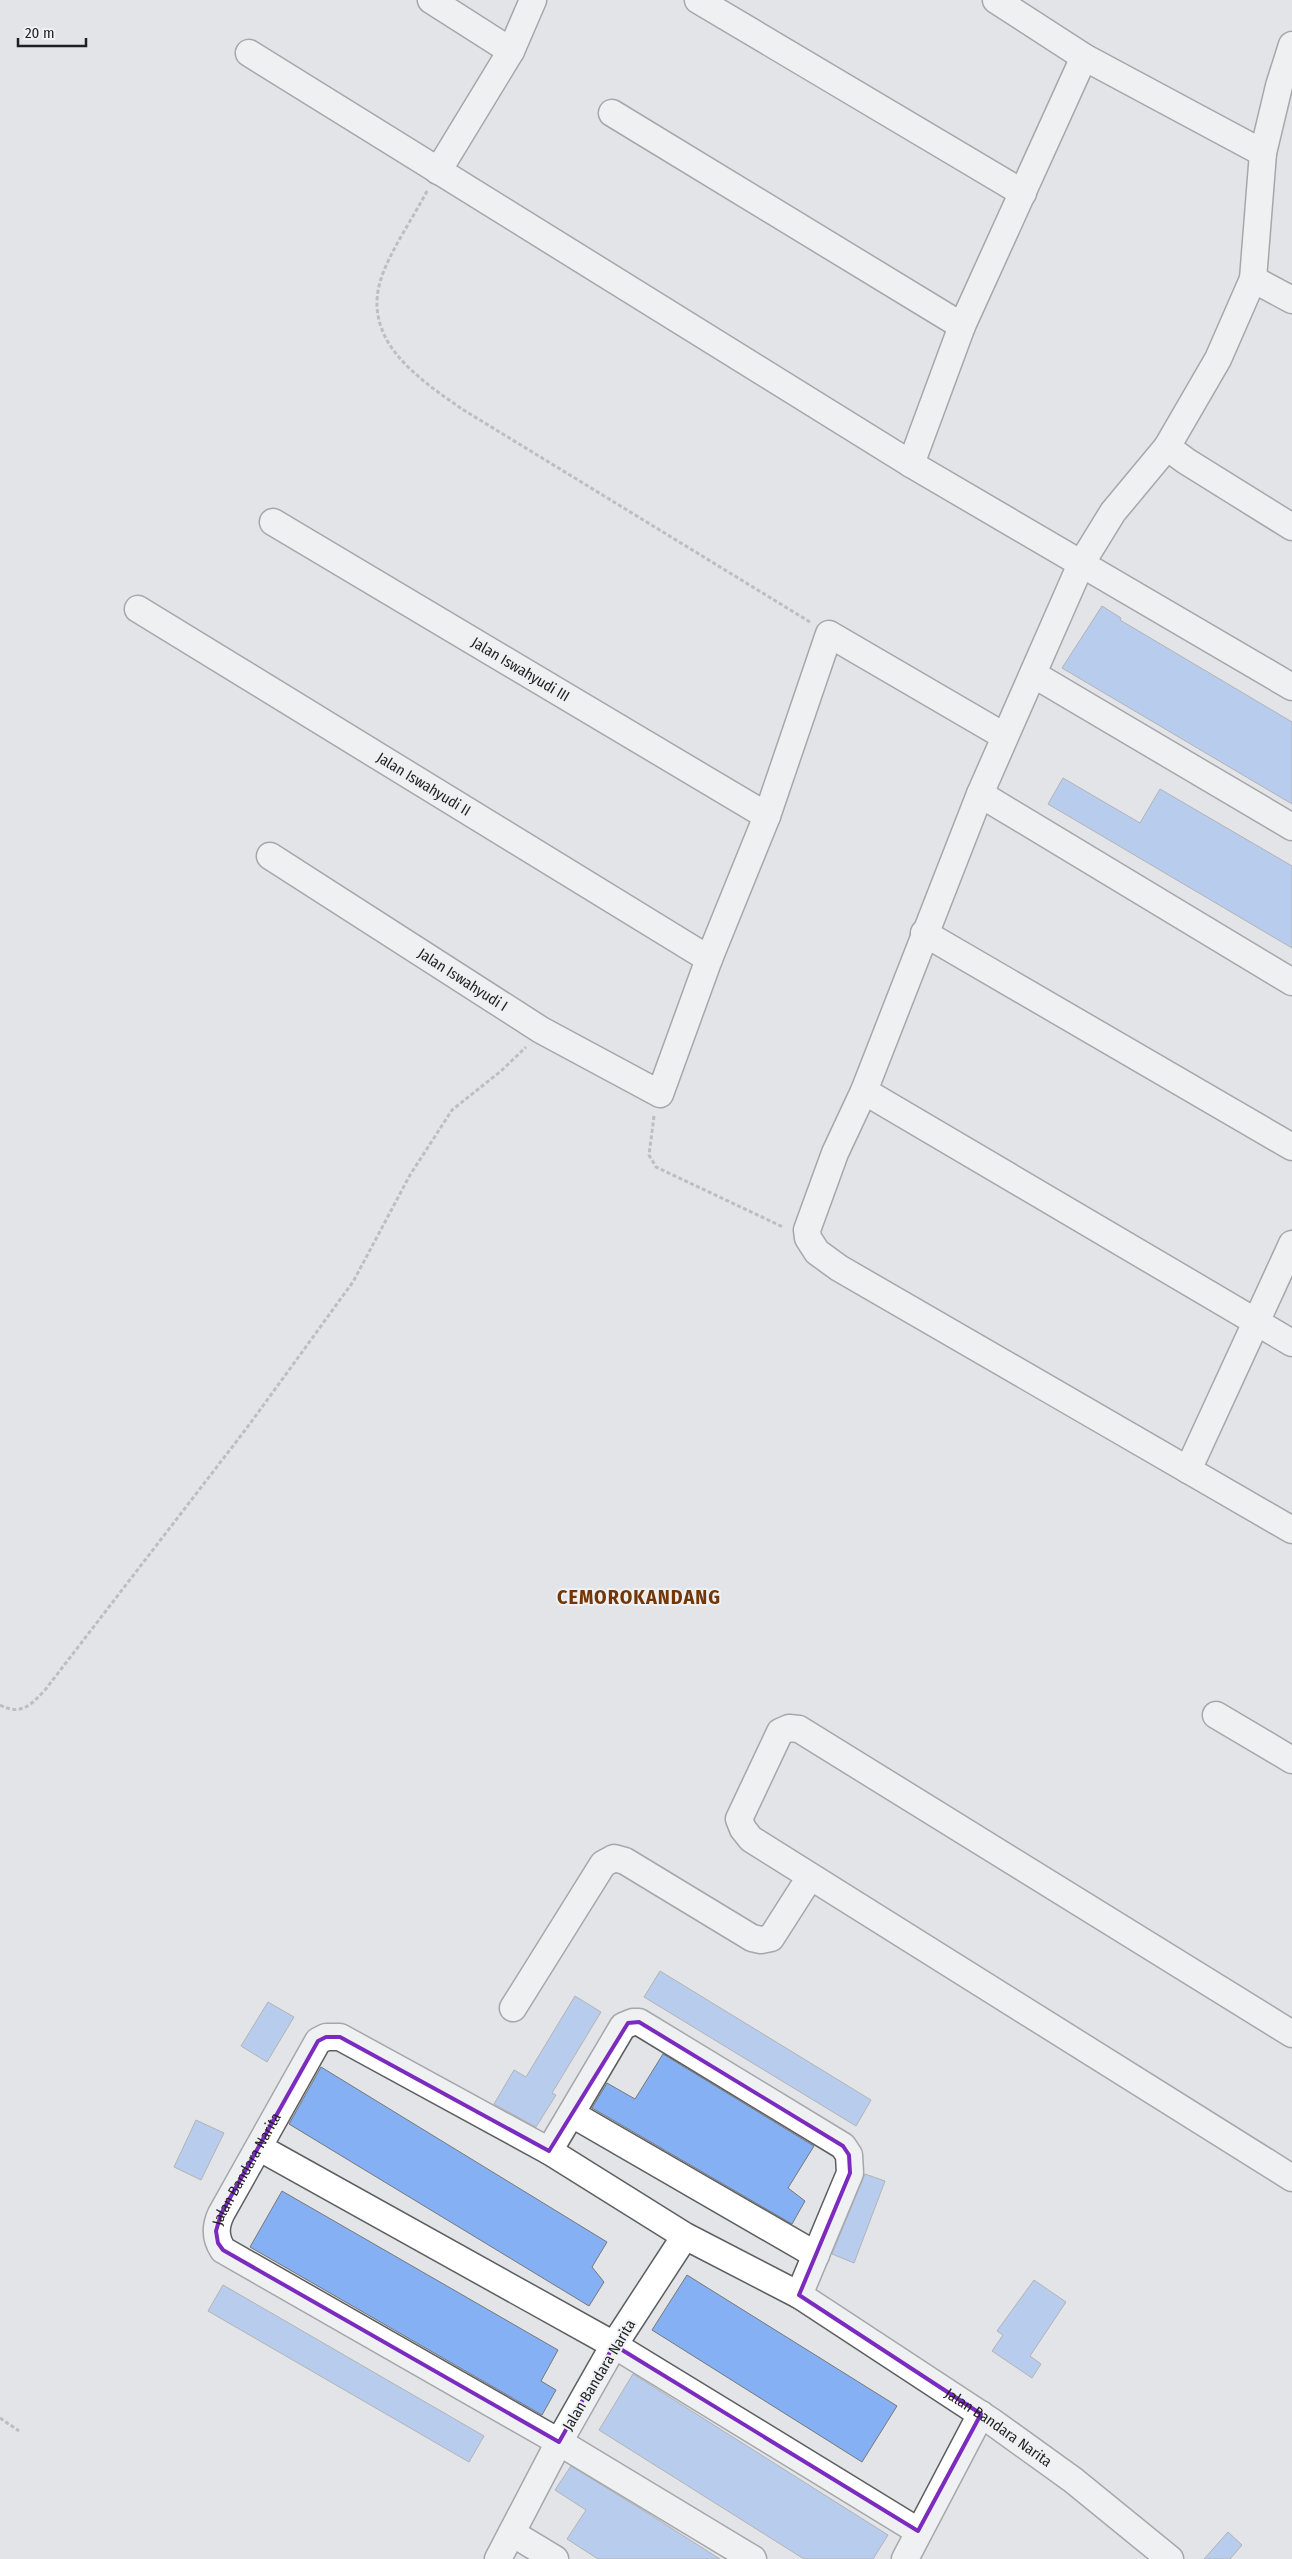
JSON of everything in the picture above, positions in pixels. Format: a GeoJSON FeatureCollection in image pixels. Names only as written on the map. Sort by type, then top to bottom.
{"type":"FeatureCollection","features":[{"type":"Feature","properties":{"kind":"street"},"geometry":{"type":"LineString","coordinates":[[431,0],[511,51]]}},
{"type":"Feature","properties":{"kind":"street"},"geometry":{"type":"LineString","coordinates":[[438,171],[511,51],[533,0]]}},
{"type":"Feature","properties":{"kind":"street"},"geometry":{"type":"LineString","coordinates":[[698,0],[1023,193]]}},
{"type":"Feature","properties":{"kind":"street"},"geometry":{"type":"LineString","coordinates":[[996,0],[1084,57],[1263,153]]}},
{"type":"Feature","properties":{"kind":"street"},"geometry":{"type":"LineString","coordinates":[[1292,45],[1285,90],[1263,153],[1253,280],[1218,359],[1167,447],[1112,512],[1081,564],[980,794],[924,933],[864,1091],[821,1188],[807,1230],[808,1238],[817,1252],[840,1268],[1292,1530]]}},
{"type":"Feature","properties":{"kind":"street"},"geometry":{"type":"LineString","coordinates":[[248,53],[911,464],[1049,542],[1081,564],[1292,687]]}},
{"type":"Feature","properties":{"kind":"street"},"geometry":{"type":"LineString","coordinates":[[911,464],[962,326],[1084,57]]}},
{"type":"Feature","properties":{"kind":"street"},"geometry":{"type":"LineString","coordinates":[[612,113],[962,326]]}},
{"type":"Feature","properties":{"kind":"street"},"geometry":{"type":"LineString","coordinates":[[1253,280],[1292,300]]}},
{"type":"Feature","properties":{"kind":"street"},"geometry":{"type":"LineString","coordinates":[[1167,447],[1186,461],[1292,527]]}},
{"type":"Feature","properties":{"kind":"street","name":"Jalan Iswahyudi III"},"geometry":{"type":"LineString","coordinates":[[273,522],[767,816]]}},
{"type":"Feature","properties":{"kind":"street","name":"Jalan Iswahyudi II"},"geometry":{"type":"LineString","coordinates":[[138,609],[709,958]]}},
{"type":"Feature","properties":{"kind":"street"},"geometry":{"type":"LineString","coordinates":[[660,1094],[709,958],[767,816],[829,634],[1004,736]]}},
{"type":"Feature","properties":{"kind":"street"},"geometry":{"type":"LineString","coordinates":[[1033,674],[1292,827]]}},
{"type":"Feature","properties":{"kind":"street"},"geometry":{"type":"LineString","coordinates":[[980,794],[1292,982]]}},
{"type":"Feature","properties":{"kind":"street","name":"Jalan Iswahyudi I"},"geometry":{"type":"LineString","coordinates":[[270,856],[541,1030],[660,1094]]}},
{"type":"Feature","properties":{"kind":"street"},"geometry":{"type":"LineString","coordinates":[[924,933],[1292,1147]]}},
{"type":"Feature","properties":{"kind":"street"},"geometry":{"type":"LineString","coordinates":[[864,1091],[1292,1343]]}},
{"type":"Feature","properties":{"kind":"street"},"geometry":{"type":"LineString","coordinates":[[1188,1470],[1292,1244]]}},
{"type":"Feature","properties":{"kind":"street"},"geometry":{"type":"LineString","coordinates":[[1216,1716],[1292,1760]]}},
{"type":"Feature","properties":{"kind":"street"},"geometry":{"type":"LineString","coordinates":[[1292,2034],[799,1729],[789,1728],[780,1732],[739,1819],[743,1829],[751,1839],[1292,2178]]}},
{"type":"Feature","properties":{"kind":"street"},"geometry":{"type":"LineString","coordinates":[[514,2008],[603,1864],[614,1858],[625,1861],[752,1938],[761,1940],[771,1938],[810,1877]]}},
{"type":"Feature","properties":{"kind":"street"},"geometry":{"type":"LineString","coordinates":[[549,2151],[623,2026],[639,2022],[843,2146],[849,2155],[850,2172],[799,2295]]}},
{"type":"Feature","properties":{"kind":"street","name":"Jalan Bandara Narita"},"geometry":{"type":"LineString","coordinates":[[685,2236],[614,2345],[559,2442],[223,2250],[218,2243],[216,2231],[218,2221],[318,2041],[333,2036],[340,2037],[549,2151],[685,2236],[799,2295],[986,2418],[1073,2480],[1170,2559]]}},
{"type":"Feature","properties":{"kind":"street"},"geometry":{"type":"LineString","coordinates":[[572,2114],[816,2255]]}},
{"type":"Feature","properties":{"kind":"street"},"geometry":{"type":"LineString","coordinates":[[260,2148],[614,2345],[918,2531]]}},
{"type":"Feature","properties":{"kind":"street"},"geometry":{"type":"LineString","coordinates":[[905,2559],[918,2531],[986,2418]]}},
{"type":"Feature","properties":{"kind":"street"},"geometry":{"type":"LineString","coordinates":[[498,2559],[559,2442],[753,2559]]}},
{"type":"Feature","properties":{"kind":"street"},"geometry":{"type":"LineString","coordinates":[[512,2533],[555,2559]]}},
{"type":"Feature","properties":{"kind":"path"},"geometry":{"type":"LineString","coordinates":[[438,171],[383,273],[377,299],[382,331],[397,358],[425,383],[462,408],[829,634]]}},
{"type":"Feature","properties":{"kind":"path"},"geometry":{"type":"LineString","coordinates":[[0,1706],[17,1711],[24,1710],[45,1690],[246,1429],[353,1282],[410,1175],[452,1110],[518,1056],[541,1030]]}},
{"type":"Feature","properties":{"kind":"path"},"geometry":{"type":"LineString","coordinates":[[660,1094],[649,1146],[649,1155],[652,1163],[664,1171],[808,1238]]}},
{"type":"Feature","properties":{"kind":"path"},"geometry":{"type":"LineString","coordinates":[[0,2418],[20,2431]]}},
{"type":"Feature","properties":{"kind":"highlighted area"},"geometry":{"type":"Polygon","coordinates":[[[639,2022],[843,2146],[849,2155],[850,2173],[799,2295],[981,2414],[918,2531],[614,2345],[559,2442],[223,2250],[218,2243],[216,2231],[221,2214],[318,2041],[326,2037],[340,2037],[549,2151],[628,2023],[639,2022]]]}},
{"type":"Feature","properties":{"kind":"building"},"geometry":{"type":"Polygon","coordinates":[[[1102,606],[1121,618],[1120,620],[1292,722],[1292,804],[1062,668],[1102,606]]]}},
{"type":"Feature","properties":{"kind":"building"},"geometry":{"type":"Polygon","coordinates":[[[1063,778],[1140,823],[1160,789],[1292,866],[1292,948],[1048,804],[1063,778]]]}},
{"type":"Feature","properties":{"kind":"building"},"geometry":{"type":"Polygon","coordinates":[[[660,1971],[871,2100],[856,2126],[644,1997],[660,1971]]]}},
{"type":"Feature","properties":{"kind":"building"},"geometry":{"type":"Polygon","coordinates":[[[575,1996],[601,2012],[552,2093],[556,2095],[536,2127],[494,2104],[514,2070],[526,2077],[575,1996]]]}},
{"type":"Feature","properties":{"kind":"building"},"geometry":{"type":"Polygon","coordinates":[[[268,2002],[294,2017],[267,2062],[241,2046],[268,2002]]]}},
{"type":"Feature","properties":{"kind":"building"},"geometry":{"type":"Polygon","coordinates":[[[663,2054],[814,2146],[788,2188],[805,2201],[792,2224],[592,2108],[607,2083],[635,2099],[663,2054]]]}},
{"type":"Feature","properties":{"kind":"building"},"geometry":{"type":"Polygon","coordinates":[[[321,2067],[607,2242],[592,2267],[604,2282],[589,2306],[289,2124],[321,2067]]]}},
{"type":"Feature","properties":{"kind":"building"},"geometry":{"type":"Polygon","coordinates":[[[196,2120],[224,2133],[201,2180],[174,2167],[196,2120]]]}},
{"type":"Feature","properties":{"kind":"building"},"geometry":{"type":"Polygon","coordinates":[[[865,2174],[885,2181],[854,2263],[832,2254],[865,2174]]]}},
{"type":"Feature","properties":{"kind":"building"},"geometry":{"type":"Polygon","coordinates":[[[282,2191],[558,2350],[541,2381],[556,2390],[542,2415],[250,2247],[282,2191]]]}},
{"type":"Feature","properties":{"kind":"building"},"geometry":{"type":"Polygon","coordinates":[[[687,2275],[897,2406],[862,2462],[652,2330],[687,2275]]]}},
{"type":"Feature","properties":{"kind":"building"},"geometry":{"type":"Polygon","coordinates":[[[1034,2280],[1066,2302],[1030,2356],[1041,2364],[1032,2378],[992,2351],[1003,2335],[997,2331],[1034,2280]]]}},
{"type":"Feature","properties":{"kind":"building"},"geometry":{"type":"Polygon","coordinates":[[[223,2285],[484,2436],[469,2462],[208,2311],[223,2285]]]}},
{"type":"Feature","properties":{"kind":"building"},"geometry":{"type":"Polygon","coordinates":[[[633,2374],[888,2535],[873,2559],[804,2559],[599,2430],[633,2374]]]}},
{"type":"Feature","properties":{"kind":"building"},"geometry":{"type":"Polygon","coordinates":[[[571,2466],[720,2559],[598,2559],[567,2539],[586,2510],[555,2490],[571,2466]]]}},
{"type":"Feature","properties":{"kind":"building"},"geometry":{"type":"Polygon","coordinates":[[[1228,2532],[1242,2545],[1230,2559],[1204,2559],[1228,2532]]]}},
{"type":"Feature","properties":{"kind":"district","name":"CEMOROKANDANG"},"geometry":{"type":"Point","coordinates":[639,1597]}}]}
